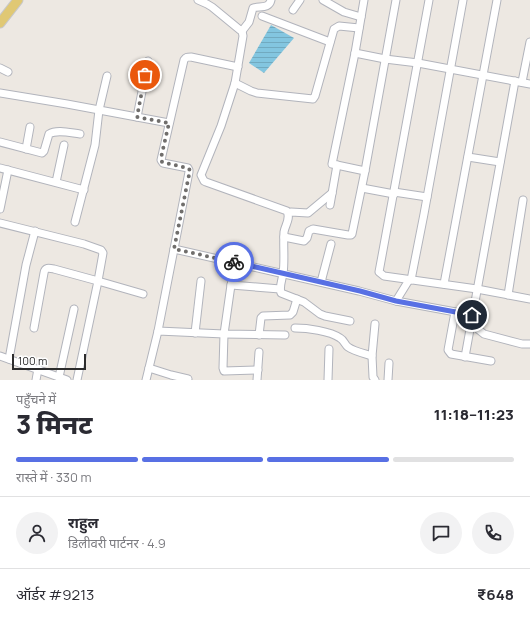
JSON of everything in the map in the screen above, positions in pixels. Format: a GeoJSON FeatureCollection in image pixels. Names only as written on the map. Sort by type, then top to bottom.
{"type":"FeatureCollection","features":[{"type":"Feature","properties":{"kind":"main road"},"geometry":{"type":"LineString","coordinates":[[0,14],[11,0]]}},
{"type":"Feature","properties":{"kind":"main road"},"geometry":{"type":"LineString","coordinates":[[0,24],[18,0]]}},
{"type":"Feature","properties":{"kind":"street"},"geometry":{"type":"LineString","coordinates":[[198,0],[212,7],[242,31],[243,36],[235,83],[202,178],[206,182],[287,211],[288,213],[308,214],[332,193]]}},
{"type":"Feature","properties":{"kind":"street"},"geometry":{"type":"LineString","coordinates":[[242,31],[249,22],[253,8],[267,6],[271,0]]}},
{"type":"Feature","properties":{"kind":"street"},"geometry":{"type":"LineString","coordinates":[[292,10],[300,0]]}},
{"type":"Feature","properties":{"kind":"street"},"geometry":{"type":"LineString","coordinates":[[323,0],[344,12],[361,17]]}},
{"type":"Feature","properties":{"kind":"street"},"geometry":{"type":"LineString","coordinates":[[364,0],[355,53],[332,164],[365,171]]}},
{"type":"Feature","properties":{"kind":"street"},"geometry":{"type":"LineString","coordinates":[[284,237],[304,241],[307,238],[309,231],[313,229],[348,235],[351,235],[353,231],[396,0]]}},
{"type":"Feature","properties":{"kind":"street"},"geometry":{"type":"LineString","coordinates":[[429,0],[379,272],[384,276],[477,289],[530,299]]}},
{"type":"Feature","properties":{"kind":"street"},"geometry":{"type":"LineString","coordinates":[[396,301],[410,280],[427,197],[463,0]]}},
{"type":"Feature","properties":{"kind":"street"},"geometry":{"type":"LineString","coordinates":[[444,284],[497,0]]}},
{"type":"Feature","properties":{"kind":"street"},"geometry":{"type":"LineString","coordinates":[[262,16],[330,42]]}},
{"type":"Feature","properties":{"kind":"street"},"geometry":{"type":"LineString","coordinates":[[235,83],[251,92],[312,99],[315,96],[334,28],[339,26],[359,28]]}},
{"type":"Feature","properties":{"kind":"street"},"geometry":{"type":"LineString","coordinates":[[465,357],[500,162],[518,82],[530,42]]}},
{"type":"Feature","properties":{"kind":"street"},"geometry":{"type":"LineString","coordinates":[[355,53],[530,84]]}},
{"type":"Feature","properties":{"kind":"street"},"geometry":{"type":"LineString","coordinates":[[146,380],[158,331],[190,170],[188,168],[162,162],[161,158],[185,58],[191,57],[238,67]]}},
{"type":"Feature","properties":{"kind":"street"},"geometry":{"type":"LineString","coordinates":[[137,117],[148,61]]}},
{"type":"Feature","properties":{"kind":"street"},"geometry":{"type":"LineString","coordinates":[[0,68],[8,72]]}},
{"type":"Feature","properties":{"kind":"street"},"geometry":{"type":"LineString","coordinates":[[75,222],[95,145],[99,110],[107,76]]}},
{"type":"Feature","properties":{"kind":"street"},"geometry":{"type":"LineString","coordinates":[[0,93],[169,123]]}},
{"type":"Feature","properties":{"kind":"street"},"geometry":{"type":"LineString","coordinates":[[26,149],[30,127]]}},
{"type":"Feature","properties":{"kind":"street"},"geometry":{"type":"LineString","coordinates":[[0,142],[43,152],[51,132],[80,134]]}},
{"type":"Feature","properties":{"kind":"street"},"geometry":{"type":"LineString","coordinates":[[56,182],[64,145]]}},
{"type":"Feature","properties":{"kind":"street"},"geometry":{"type":"LineString","coordinates":[[468,157],[500,162]]}},
{"type":"Feature","properties":{"kind":"street"},"geometry":{"type":"LineString","coordinates":[[330,205],[337,165]]}},
{"type":"Feature","properties":{"kind":"street"},"geometry":{"type":"LineString","coordinates":[[0,168],[84,190]]}},
{"type":"Feature","properties":{"kind":"street"},"geometry":{"type":"LineString","coordinates":[[0,209],[8,170]]}},
{"type":"Feature","properties":{"kind":"street"},"geometry":{"type":"LineString","coordinates":[[362,188],[427,197]]}},
{"type":"Feature","properties":{"kind":"street"},"geometry":{"type":"LineString","coordinates":[[508,295],[523,200]]}},
{"type":"Feature","properties":{"kind":"street"},"geometry":{"type":"LineString","coordinates":[[288,213],[289,219],[284,232],[283,274],[280,291],[283,294],[304,302],[320,314],[350,321]]}},
{"type":"Feature","properties":{"kind":"street"},"geometry":{"type":"LineString","coordinates":[[0,223],[84,244],[101,250],[103,253],[78,380]]}},
{"type":"Feature","properties":{"kind":"street"},"geometry":{"type":"LineString","coordinates":[[9,359],[26,265],[35,231]]}},
{"type":"Feature","properties":{"kind":"street"},"geometry":{"type":"LineString","coordinates":[[321,282],[331,244]]}},
{"type":"Feature","properties":{"kind":"street"},"geometry":{"type":"LineString","coordinates":[[174,249],[321,282],[396,301],[455,312],[472,318],[479,330],[484,334],[522,344],[530,344]]}},
{"type":"Feature","properties":{"kind":"street"},"geometry":{"type":"LineString","coordinates":[[236,263],[231,285],[224,334],[223,370],[258,370]]}},
{"type":"Feature","properties":{"kind":"street"},"geometry":{"type":"LineString","coordinates":[[34,328],[46,268],[143,294]]}},
{"type":"Feature","properties":{"kind":"street"},"geometry":{"type":"LineString","coordinates":[[195,333],[201,281]]}},
{"type":"Feature","properties":{"kind":"street"},"geometry":{"type":"LineString","coordinates":[[231,285],[280,289]]}},
{"type":"Feature","properties":{"kind":"street"},"geometry":{"type":"LineString","coordinates":[[259,335],[260,320],[263,316],[290,315],[293,312],[297,299]]}},
{"type":"Feature","properties":{"kind":"street"},"geometry":{"type":"LineString","coordinates":[[59,377],[74,309]]}},
{"type":"Feature","properties":{"kind":"street"},"geometry":{"type":"LineString","coordinates":[[455,312],[448,350],[451,354],[491,361]]}},
{"type":"Feature","properties":{"kind":"street"},"geometry":{"type":"LineString","coordinates":[[375,324],[372,356],[373,377],[375,380]]}},
{"type":"Feature","properties":{"kind":"street"},"geometry":{"type":"LineString","coordinates":[[295,328],[306,328],[321,331],[338,337],[342,339],[349,348],[372,356]]}},
{"type":"Feature","properties":{"kind":"street"},"geometry":{"type":"LineString","coordinates":[[158,331],[285,335]]}},
{"type":"Feature","properties":{"kind":"street"},"geometry":{"type":"LineString","coordinates":[[328,380],[329,349]]}},
{"type":"Feature","properties":{"kind":"street"},"geometry":{"type":"LineString","coordinates":[[258,380],[259,352]]}},
{"type":"Feature","properties":{"kind":"street"},"geometry":{"type":"LineString","coordinates":[[0,356],[67,380]]}},
{"type":"Feature","properties":{"kind":"street"},"geometry":{"type":"LineString","coordinates":[[388,380],[389,363]]}},
{"type":"Feature","properties":{"kind":"street"},"geometry":{"type":"LineString","coordinates":[[149,368],[188,379]]}},
{"type":"Feature","properties":{"kind":"street"},"geometry":{"type":"LineString","coordinates":[[36,380],[38,369]]}},
{"type":"Feature","properties":{"kind":"water"},"geometry":{"type":"Polygon","coordinates":[[[271,25],[294,38],[264,73],[249,63],[271,25]]]}},
{"type":"Feature","properties":{"kind":"way so far"},"geometry":{"type":"LineString","coordinates":[[145,75],[137,117],[169,123],[161,160],[163,163],[188,168],[190,170],[174,249],[234,262]]}},
{"type":"Feature","properties":{"kind":"route"},"geometry":{"type":"LineString","coordinates":[[234,262],[360,291],[396,301],[472,315]]}}]}
